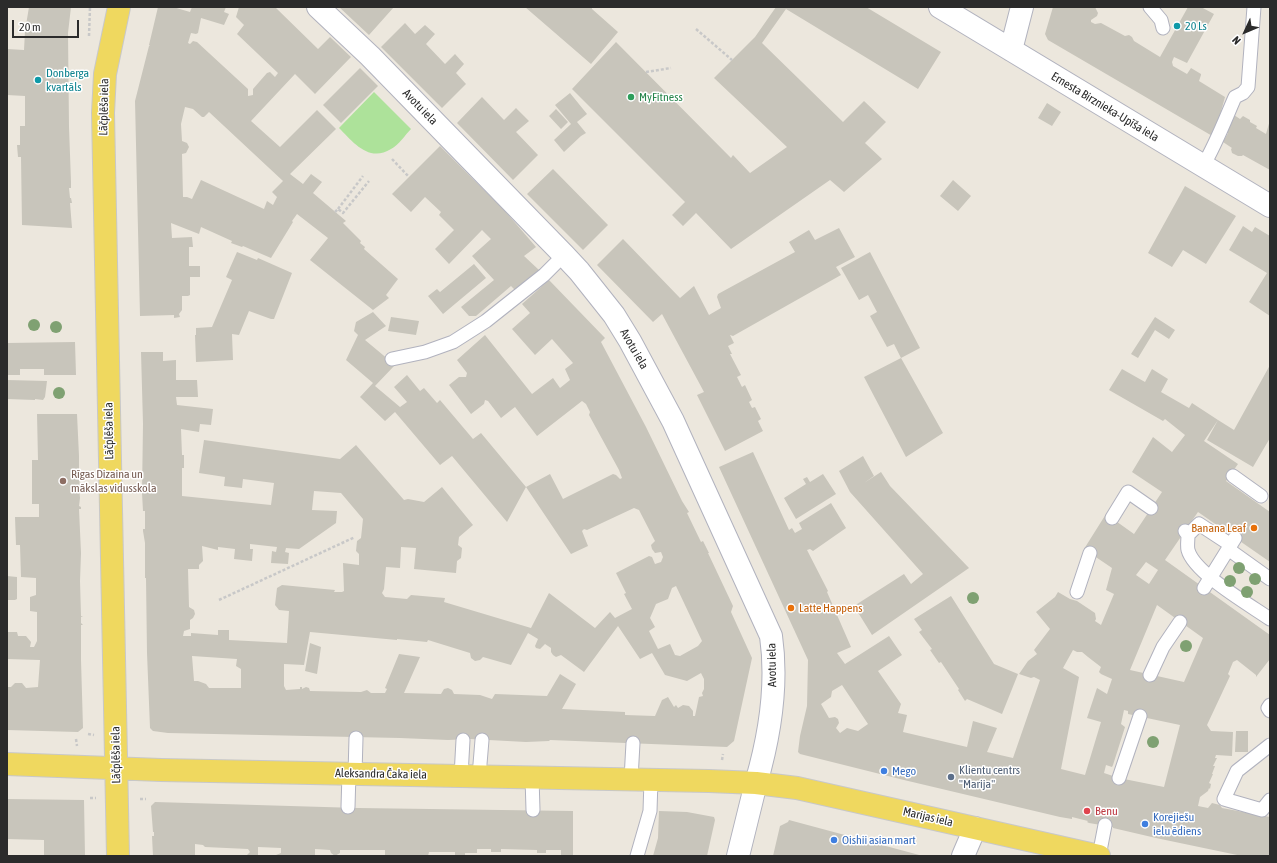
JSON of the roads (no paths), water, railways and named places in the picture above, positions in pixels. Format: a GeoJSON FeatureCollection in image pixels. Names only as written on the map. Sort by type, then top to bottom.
{"type":"FeatureCollection","features":[{"type":"Feature","properties":{"kind":"main road","name":"Lāčplēša iela"},"geometry":{"type":"LineString","coordinates":[[118,856],[103,113],[105,74],[119,7]]}},
{"type":"Feature","properties":{"kind":"main road","name":"Aleksandra Čaka iela"},"geometry":{"type":"LineString","coordinates":[[7,764],[116,767],[161,770],[641,779],[756,783]]}},
{"type":"Feature","properties":{"kind":"main road","name":"Marijas iela"},"geometry":{"type":"LineString","coordinates":[[756,783],[797,788],[1099,856]]}},
{"type":"Feature","properties":{"kind":"street","name":"Avotu iela"},"geometry":{"type":"LineString","coordinates":[[318,7],[370,56],[579,271],[614,315],[630,341],[673,421],[772,636],[775,675],[766,745],[738,856]]}},
{"type":"Feature","properties":{"kind":"street","name":"Ernesta Birznieka-Upīša iela"},"geometry":{"type":"LineString","coordinates":[[940,7],[1270,206]]}},
{"type":"Feature","properties":{"kind":"street"},"geometry":{"type":"LineString","coordinates":[[1011,50],[1022,7]]}},
{"type":"Feature","properties":{"kind":"street"},"geometry":{"type":"LineString","coordinates":[[963,856],[975,828]]}},
{"type":"Feature","properties":{"kind":"lane"},"geometry":{"type":"LineString","coordinates":[[1150,7],[1161,20],[1163,28]]}},
{"type":"Feature","properties":{"kind":"lane"},"geometry":{"type":"LineString","coordinates":[[1204,166],[1214,147],[1221,127],[1235,97],[1243,93],[1248,87],[1254,7]]}},
{"type":"Feature","properties":{"kind":"lane"},"geometry":{"type":"LineString","coordinates":[[392,358],[425,352],[453,342],[486,321],[544,275],[564,255]]}},
{"type":"Feature","properties":{"kind":"lane"},"geometry":{"type":"LineString","coordinates":[[1233,476],[1263,499]]}},
{"type":"Feature","properties":{"kind":"lane"},"geometry":{"type":"LineString","coordinates":[[1112,518],[1128,492],[1151,508]]}},
{"type":"Feature","properties":{"kind":"lane"},"geometry":{"type":"LineString","coordinates":[[1270,578],[1231,544],[1199,524],[1186,533],[1188,550],[1207,583],[1270,619]]}},
{"type":"Feature","properties":{"kind":"lane"},"geometry":{"type":"LineString","coordinates":[[1207,583],[1231,544]]}},
{"type":"Feature","properties":{"kind":"lane"},"geometry":{"type":"LineString","coordinates":[[1077,592],[1090,553]]}},
{"type":"Feature","properties":{"kind":"lane"},"geometry":{"type":"LineString","coordinates":[[1150,675],[1163,646],[1180,622]]}},
{"type":"Feature","properties":{"kind":"lane"},"geometry":{"type":"LineString","coordinates":[[1270,705],[1268,708],[1270,711]]}},
{"type":"Feature","properties":{"kind":"lane"},"geometry":{"type":"LineString","coordinates":[[1119,778],[1140,716]]}},
{"type":"Feature","properties":{"kind":"lane"},"geometry":{"type":"LineString","coordinates":[[348,807],[356,738]]}},
{"type":"Feature","properties":{"kind":"lane"},"geometry":{"type":"LineString","coordinates":[[463,740],[470,776]]}},
{"type":"Feature","properties":{"kind":"lane"},"geometry":{"type":"LineString","coordinates":[[470,776],[482,740]]}},
{"type":"Feature","properties":{"kind":"lane"},"geometry":{"type":"LineString","coordinates":[[633,743],[650,811],[637,856]]}},
{"type":"Feature","properties":{"kind":"lane"},"geometry":{"type":"LineString","coordinates":[[1270,745],[1237,771],[1224,799],[1262,810],[1270,800]]}},
{"type":"Feature","properties":{"kind":"lane"},"geometry":{"type":"LineString","coordinates":[[532,777],[533,810]]}},
{"type":"Feature","properties":{"kind":"lane"},"geometry":{"type":"LineString","coordinates":[[1099,856],[1105,826]]}},
{"type":"Feature","properties":{"kind":"place","name":"20 Ls"},"geometry":{"type":"Point","coordinates":[1177,26]}},
{"type":"Feature","properties":{"kind":"place","name":"Donberga kvartāls"},"geometry":{"type":"Point","coordinates":[38,80]}},
{"type":"Feature","properties":{"kind":"place","name":"MyFitness"},"geometry":{"type":"Point","coordinates":[631,97]}},
{"type":"Feature","properties":{"kind":"place","name":"Rīgas Dizaina un mākslas vidusskola"},"geometry":{"type":"Point","coordinates":[63,481]}},
{"type":"Feature","properties":{"kind":"place","name":"Banana Leaf"},"geometry":{"type":"Point","coordinates":[1254,528]}},
{"type":"Feature","properties":{"kind":"place","name":"Latte Happens"},"geometry":{"type":"Point","coordinates":[791,608]}},
{"type":"Feature","properties":{"kind":"place","name":"Mego"},"geometry":{"type":"Point","coordinates":[884,771]}},
{"type":"Feature","properties":{"kind":"place","name":"Klientu centrs \"Marija\""},"geometry":{"type":"Point","coordinates":[951,777]}},
{"type":"Feature","properties":{"kind":"place","name":"Benu"},"geometry":{"type":"Point","coordinates":[1087,811]}},
{"type":"Feature","properties":{"kind":"place","name":"Korejiešu ielu ēdiens"},"geometry":{"type":"Point","coordinates":[1145,824]}},
{"type":"Feature","properties":{"kind":"place","name":"Oishii asian mart"},"geometry":{"type":"Point","coordinates":[834,840]}}]}
